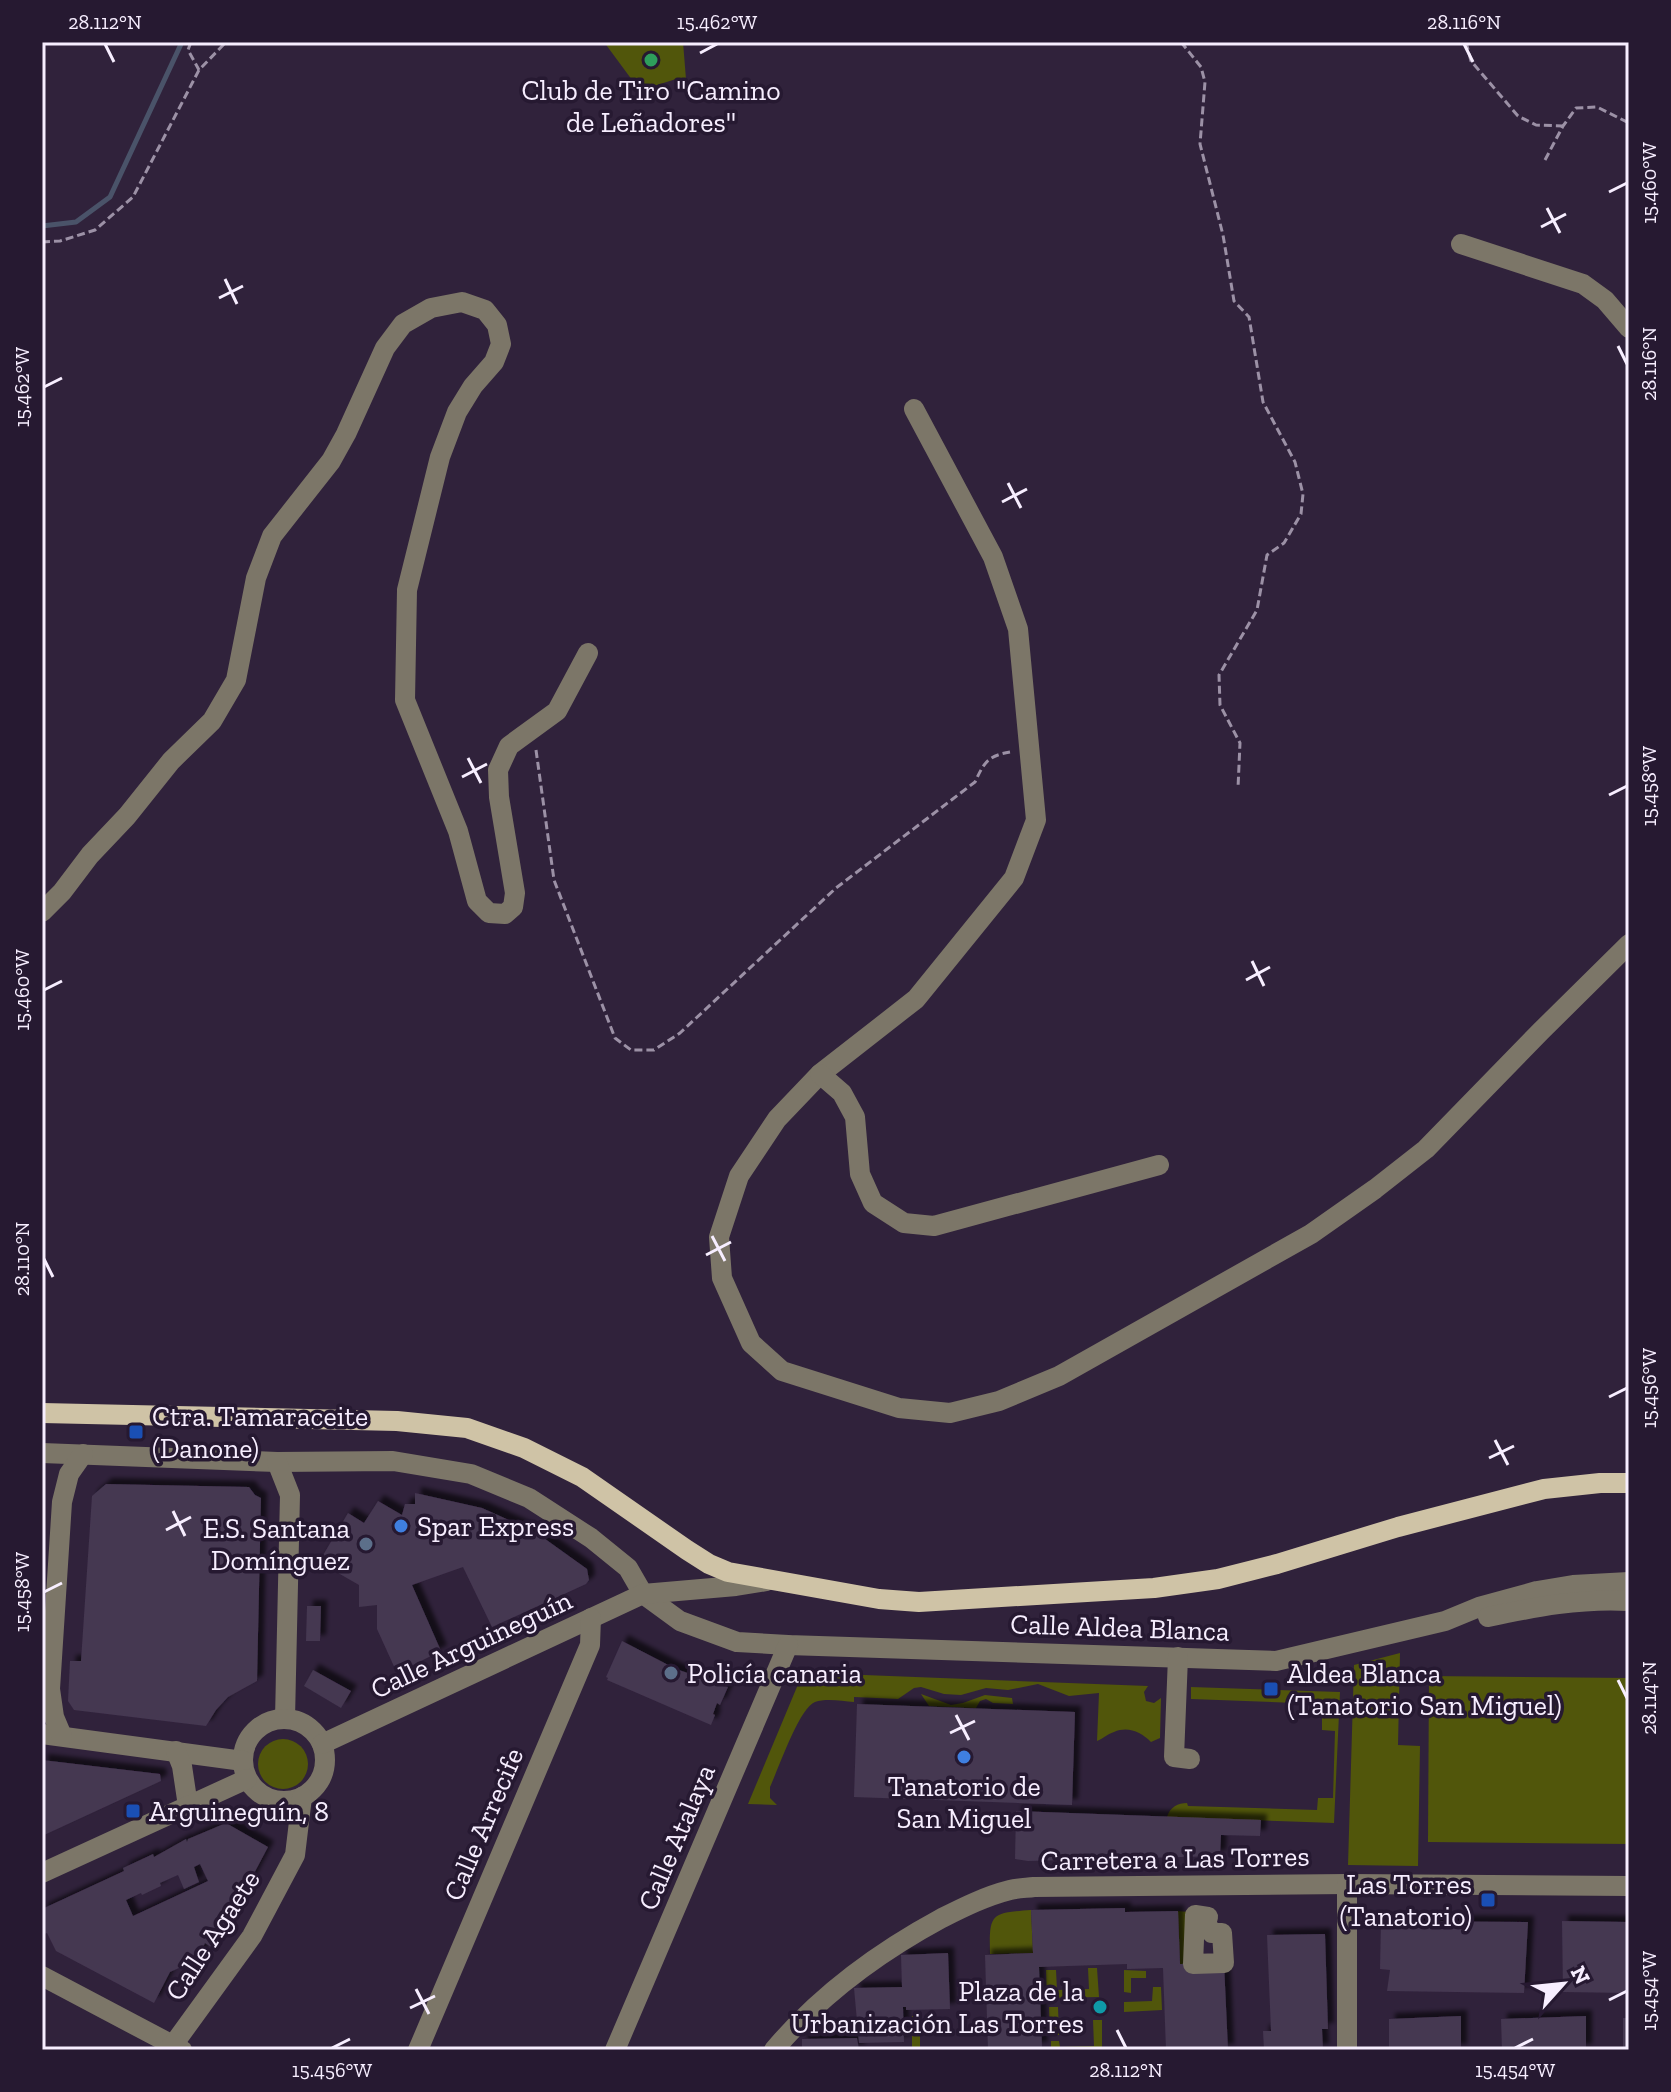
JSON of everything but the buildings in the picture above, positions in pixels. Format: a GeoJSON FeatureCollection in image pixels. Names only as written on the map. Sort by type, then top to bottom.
{"type":"FeatureCollection","features":[{"type":"Feature","properties":{"kind":"main road"},"geometry":{"type":"LineString","coordinates":[[42,1413],[397,1421],[467,1428],[524,1448],[582,1477],[709,1564],[728,1572],[879,1599],[919,1602],[1154,1588],[1218,1579],[1544,1489],[1629,1483]]}},
{"type":"Feature","properties":{"kind":"street"},"geometry":{"type":"LineString","coordinates":[[1461,244],[1583,284],[1605,300],[1629,328]]}},
{"type":"Feature","properties":{"kind":"street"},"geometry":{"type":"LineString","coordinates":[[42,912],[171,761],[212,721],[236,680],[256,578],[272,536],[331,461],[385,348],[403,324],[431,308],[462,302],[485,310],[497,325],[501,344],[494,362],[473,386],[457,412],[440,457],[407,590],[405,700],[458,831],[477,901],[489,913],[505,914],[513,907],[515,893],[499,797],[498,770],[509,746],[557,711],[588,653]]}},
{"type":"Feature","properties":{"kind":"street"},"geometry":{"type":"LineString","coordinates":[[914,409],[993,557],[1018,629],[1036,820],[1014,878],[916,999],[820,1074],[777,1119],[739,1176],[719,1237],[722,1278],[751,1343],[782,1371],[899,1408],[950,1413],[999,1401],[1059,1376],[1324,1225],[1375,1189],[1426,1149],[1629,944]]}},
{"type":"Feature","properties":{"kind":"street"},"geometry":{"type":"LineString","coordinates":[[820,1074],[842,1093],[855,1117],[860,1174],[873,1203],[904,1223],[934,1226],[1159,1165]]}},
{"type":"Feature","properties":{"kind":"street","name":"Calle Aldea Blanca"},"geometry":{"type":"LineString","coordinates":[[42,1453],[277,1462],[393,1461],[471,1474],[529,1498],[591,1538],[628,1568],[643,1594],[680,1621],[737,1642],[1276,1661],[1445,1621],[1483,1618],[1555,1603],[1629,1601]]}},
{"type":"Feature","properties":{"kind":"street"},"geometry":{"type":"LineString","coordinates":[[83,1454],[69,1474],[62,1502],[50,1689],[54,1717],[52,1735],[176,1751],[245,1770]]}},
{"type":"Feature","properties":{"kind":"street"},"geometry":{"type":"LineString","coordinates":[[277,1462],[290,1495],[285,1719]]}},
{"type":"Feature","properties":{"kind":"street","name":"Calle Arguineguín"},"geometry":{"type":"LineString","coordinates":[[322,1744],[643,1594],[772,1580]]}},
{"type":"Feature","properties":{"kind":"street","name":"Calle Aldea Blanca"},"geometry":{"type":"LineString","coordinates":[[1445,1621],[1479,1607],[1537,1591],[1573,1585],[1629,1582]]}},
{"type":"Feature","properties":{"kind":"street","name":"Calle Arrecife"},"geometry":{"type":"LineString","coordinates":[[418,2050],[590,1645],[591,1618]]}},
{"type":"Feature","properties":{"kind":"street","name":"Calle Atalaya"},"geometry":{"type":"LineString","coordinates":[[615,2050],[733,1754],[788,1645]]}},
{"type":"Feature","properties":{"kind":"street"},"geometry":{"type":"LineString","coordinates":[[1178,1657],[1174,1757],[1190,1759]]}},
{"type":"Feature","properties":{"kind":"street"},"geometry":{"type":"LineString","coordinates":[[285,1719],[307,1726],[322,1744],[325,1756],[320,1780],[302,1797],[277,1801],[265,1797],[255,1789],[245,1770],[245,1748],[251,1736],[272,1721],[285,1719]]}},
{"type":"Feature","properties":{"kind":"street"},"geometry":{"type":"LineString","coordinates":[[176,1751],[182,1766],[188,1806]]}},
{"type":"Feature","properties":{"kind":"street"},"geometry":{"type":"LineString","coordinates":[[42,1873],[188,1806],[245,1770]]}},
{"type":"Feature","properties":{"kind":"street","name":"Calle Agaete"},"geometry":{"type":"LineString","coordinates":[[174,2048],[252,1936],[295,1855],[302,1797]]}},
{"type":"Feature","properties":{"kind":"street"},"geometry":{"type":"LineString","coordinates":[[1347,1884],[1347,2050]]}},
{"type":"Feature","properties":{"kind":"street","name":"Carretera a Las Torres"},"geometry":{"type":"LineString","coordinates":[[774,2050],[796,2025],[858,1970],[910,1936],[969,1904],[1010,1890],[1034,1887],[1347,1884],[1629,1886]]}},
{"type":"Feature","properties":{"kind":"street"},"geometry":{"type":"LineString","coordinates":[[42,1976],[174,2048]]}},
{"type":"Feature","properties":{"kind":"path"},"geometry":{"type":"LineString","coordinates":[[191,42],[188,50],[199,70]]}},
{"type":"Feature","properties":{"kind":"path"},"geometry":{"type":"LineString","coordinates":[[42,242],[60,241],[95,230],[133,197],[199,70],[226,42]]}},
{"type":"Feature","properties":{"kind":"path"},"geometry":{"type":"LineString","coordinates":[[1181,42],[1201,67],[1205,82],[1200,144],[1223,235],[1234,301],[1249,317],[1263,402],[1295,462],[1303,494],[1301,514],[1284,543],[1267,555],[1257,610],[1219,675],[1220,705],[1240,743],[1238,788]]}},
{"type":"Feature","properties":{"kind":"path"},"geometry":{"type":"LineString","coordinates":[[1466,42],[1471,61],[1518,116],[1536,125],[1563,126]]}},
{"type":"Feature","properties":{"kind":"path"},"geometry":{"type":"LineString","coordinates":[[1545,160],[1576,108],[1597,107],[1629,123]]}},
{"type":"Feature","properties":{"kind":"path"},"geometry":{"type":"LineString","coordinates":[[524,736],[536,747],[554,880],[615,1038],[631,1050],[654,1050],[680,1033],[836,888],[975,782],[984,762],[1005,752],[1030,751]]}},
{"type":"Feature","properties":{"kind":"shaded area","name":"Club de Tiro \"Camino de Leñadores\""},"geometry":{"type":"Polygon","coordinates":[[[604,42],[683,42],[686,79],[651,87],[635,84],[604,42]]]}},
{"type":"Feature","properties":{"kind":"shaded area"},"geometry":{"type":"Polygon","coordinates":[[[1400,1653],[1398,1745],[1420,1746],[1418,1866],[1348,1865],[1354,1665],[1400,1653]]]}},
{"type":"Feature","properties":{"kind":"shaded area"},"geometry":{"type":"Polygon","coordinates":[[[813,1673],[1148,1686],[1144,1692],[1146,1701],[1154,1703],[1161,1698],[1160,1738],[1151,1742],[1139,1733],[1119,1730],[1097,1741],[1099,1693],[1069,1696],[1038,1684],[1008,1690],[986,1688],[961,1695],[921,1687],[898,1699],[854,1697],[854,1702],[819,1701],[802,1715],[770,1787],[770,1798],[777,1805],[748,1804],[799,1682],[813,1673]]]}},
{"type":"Feature","properties":{"kind":"shaded area"},"geometry":{"type":"Polygon","coordinates":[[[1429,1676],[1629,1678],[1629,1844],[1428,1842],[1429,1676]]]}},
{"type":"Feature","properties":{"kind":"shaded area"},"geometry":{"type":"Polygon","coordinates":[[[1191,1687],[1340,1692],[1334,1823],[1167,1817],[1172,1808],[1184,1803],[1188,1806],[1317,1810],[1318,1798],[1333,1798],[1335,1731],[1322,1730],[1322,1704],[1191,1699],[1191,1687]]]}},
{"type":"Feature","properties":{"kind":"shaded area"},"geometry":{"type":"Polygon","coordinates":[[[921,1694],[951,1705],[985,1695],[1012,1698],[1013,1704],[993,1703],[986,1699],[980,1701],[976,1708],[929,1706],[921,1694]]]}},
{"type":"Feature","properties":{"kind":"shaded area"},"geometry":{"type":"Polygon","coordinates":[[[283,1739],[301,1746],[308,1764],[301,1782],[283,1789],[265,1782],[258,1764],[265,1746],[283,1739]]]}},
{"type":"Feature","properties":{"kind":"shaded area"},"geometry":{"type":"Polygon","coordinates":[[[1031,1910],[1033,1953],[990,1954],[990,1930],[995,1918],[1008,1912],[1031,1910]]]}},
{"type":"Feature","properties":{"kind":"shaded area"},"geometry":{"type":"Polygon","coordinates":[[[1178,1911],[1188,1912],[1193,1964],[1180,1964],[1178,1911]]]}},
{"type":"Feature","properties":{"kind":"shaded area"},"geometry":{"type":"Polygon","coordinates":[[[1088,1968],[1097,1968],[1099,1997],[1047,1998],[1046,1970],[1056,1970],[1057,1990],[1089,1989],[1088,1968]]]}},
{"type":"Feature","properties":{"kind":"shaded area"},"geometry":{"type":"Polygon","coordinates":[[[1124,1970],[1146,1971],[1146,1978],[1131,1978],[1131,1993],[1124,1992],[1124,1970]]]}},
{"type":"Feature","properties":{"kind":"shaded area"},"geometry":{"type":"Polygon","coordinates":[[[1153,1987],[1161,1987],[1162,2010],[1124,2012],[1124,2002],[1152,2001],[1153,1987]]]}},
{"type":"Feature","properties":{"kind":"shaded area"},"geometry":{"type":"Polygon","coordinates":[[[1049,2007],[1058,2007],[1059,2035],[1050,2035],[1049,2007]]]}},
{"type":"Feature","properties":{"kind":"shaded area"},"geometry":{"type":"Polygon","coordinates":[[[912,2016],[920,2016],[920,2048],[912,2048],[912,2016]]]}},
{"type":"Feature","properties":{"kind":"shaded area"},"geometry":{"type":"Polygon","coordinates":[[[1093,2020],[1102,2020],[1102,2050],[1051,2050],[1051,2041],[1059,2041],[1060,2047],[1094,2046],[1093,2020]]]}},
{"type":"Feature","properties":{"kind":"waterway"},"geometry":{"type":"LineString","coordinates":[[42,226],[76,222],[110,197],[182,42]]}},
{"type":"Feature","properties":{"kind":"place","name":"Club de Tiro \"Camino de Leñadores\""},"geometry":{"type":"Point","coordinates":[651,60]}},
{"type":"Feature","properties":{"kind":"place","name":"Ctra. Tamaraceite (Danone)"},"geometry":{"type":"Point","coordinates":[136,1432]}},
{"type":"Feature","properties":{"kind":"place","name":"Spar Express"},"geometry":{"type":"Point","coordinates":[401,1526]}},
{"type":"Feature","properties":{"kind":"place","name":"E.S. Santana Domínguez"},"geometry":{"type":"Point","coordinates":[366,1544]}},
{"type":"Feature","properties":{"kind":"place","name":"Policía canaria"},"geometry":{"type":"Point","coordinates":[671,1673]}},
{"type":"Feature","properties":{"kind":"place","name":"Aldea Blanca (Tanatorio San Miguel)"},"geometry":{"type":"Point","coordinates":[1271,1689]}},
{"type":"Feature","properties":{"kind":"place","name":"Tanatorio de San Miguel"},"geometry":{"type":"Point","coordinates":[964,1757]}},
{"type":"Feature","properties":{"kind":"place","name":"Arguineguín, 8"},"geometry":{"type":"Point","coordinates":[133,1811]}},
{"type":"Feature","properties":{"kind":"place","name":"Las Torres (Tanatorio)"},"geometry":{"type":"Point","coordinates":[1488,1900]}},
{"type":"Feature","properties":{"kind":"place","name":"Plaza de la Urbanización Las Torres"},"geometry":{"type":"Point","coordinates":[1100,2007]}}]}
